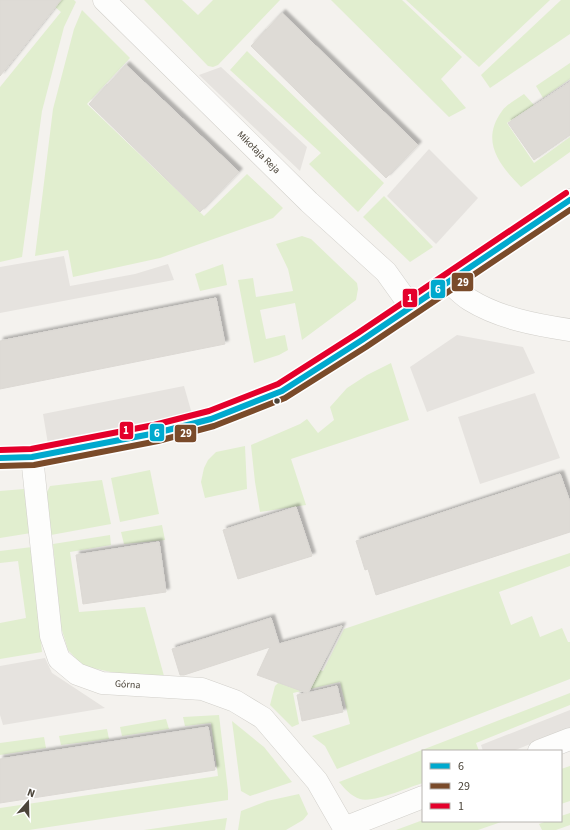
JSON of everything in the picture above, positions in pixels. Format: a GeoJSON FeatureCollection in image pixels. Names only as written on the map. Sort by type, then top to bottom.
{"type":"FeatureCollection","features":[{"type":"Feature","properties":{"kind":"street","name":"Mikołaja Reja"},"geometry":{"type":"LineString","coordinates":[[104,0],[309,202],[386,272],[411,307]]}},
{"type":"Feature","properties":{"kind":"street"},"geometry":{"type":"LineString","coordinates":[[0,458],[32,457],[128,440],[211,419],[282,391],[362,340],[570,200]]}},
{"type":"Feature","properties":{"kind":"street"},"geometry":{"type":"LineString","coordinates":[[448,282],[469,299],[499,314],[541,325],[570,330]]}},
{"type":"Feature","properties":{"kind":"street","name":"Górna"},"geometry":{"type":"LineString","coordinates":[[32,457],[51,636],[59,659],[77,674],[102,682],[202,689],[235,701],[263,718],[317,781],[343,829],[422,797]]}},
{"type":"Feature","properties":{"kind":"street"},"geometry":{"type":"LineString","coordinates":[[542,750],[570,739]]}},
{"type":"Feature","properties":{"kind":"green space"},"geometry":{"type":"Polygon","coordinates":[[[47,0],[74,0],[76,2],[64,27],[42,111],[22,257],[0,262],[0,87],[61,12],[47,0]]]}},
{"type":"Feature","properties":{"kind":"green space"},"geometry":{"type":"Polygon","coordinates":[[[144,0],[182,0],[198,15],[213,0],[280,0],[218,65],[213,67],[208,66],[144,0]]]}},
{"type":"Feature","properties":{"kind":"green space"},"geometry":{"type":"Polygon","coordinates":[[[331,0],[402,0],[462,57],[441,79],[466,108],[449,117],[331,0]]]}},
{"type":"Feature","properties":{"kind":"green space"},"geometry":{"type":"Polygon","coordinates":[[[406,0],[550,0],[479,67],[406,0]]]}},
{"type":"Feature","properties":{"kind":"green space"},"geometry":{"type":"Polygon","coordinates":[[[561,0],[570,0],[570,34],[490,88],[481,75],[561,0]]]}},
{"type":"Feature","properties":{"kind":"green space"},"geometry":{"type":"Polygon","coordinates":[[[82,10],[130,58],[87,104],[204,216],[247,174],[283,208],[273,218],[160,258],[73,277],[68,250],[35,256],[53,109],[74,29],[82,10]]]}},
{"type":"Feature","properties":{"kind":"green space"},"geometry":{"type":"Polygon","coordinates":[[[247,51],[384,183],[358,212],[309,164],[321,153],[230,70],[247,51]]]}},
{"type":"Feature","properties":{"kind":"green space"},"geometry":{"type":"Polygon","coordinates":[[[570,63],[570,79],[543,98],[536,86],[570,63]]]}},
{"type":"Feature","properties":{"kind":"green space"},"geometry":{"type":"Polygon","coordinates":[[[524,94],[534,105],[507,123],[534,163],[570,137],[570,152],[521,187],[506,170],[495,152],[493,132],[496,122],[504,108],[524,94]]]}},
{"type":"Feature","properties":{"kind":"green space"},"geometry":{"type":"Polygon","coordinates":[[[384,196],[433,247],[410,262],[363,217],[384,196]]]}},
{"type":"Feature","properties":{"kind":"green space"},"geometry":{"type":"Polygon","coordinates":[[[302,236],[311,239],[357,283],[358,289],[356,300],[302,340],[295,303],[260,310],[266,339],[285,335],[288,350],[279,355],[254,363],[238,280],[253,278],[256,297],[293,291],[288,269],[276,244],[302,236]]]}},
{"type":"Feature","properties":{"kind":"green space"},"geometry":{"type":"Polygon","coordinates":[[[223,264],[227,285],[200,291],[195,274],[223,264]]]}},
{"type":"Feature","properties":{"kind":"green space"},"geometry":{"type":"Polygon","coordinates":[[[391,363],[409,420],[291,459],[306,505],[260,512],[251,445],[300,424],[307,419],[318,433],[334,420],[330,407],[347,388],[367,375],[391,363]]]}},
{"type":"Feature","properties":{"kind":"green space"},"geometry":{"type":"Polygon","coordinates":[[[245,446],[247,489],[205,498],[201,482],[204,468],[208,460],[216,452],[245,446]]]}},
{"type":"Feature","properties":{"kind":"green space"},"geometry":{"type":"Polygon","coordinates":[[[150,470],[159,514],[120,522],[111,478],[150,470]]]}},
{"type":"Feature","properties":{"kind":"green space"},"geometry":{"type":"Polygon","coordinates":[[[102,480],[111,524],[51,535],[46,494],[50,486],[102,480]]]}},
{"type":"Feature","properties":{"kind":"green space"},"geometry":{"type":"Polygon","coordinates":[[[24,489],[31,533],[0,538],[0,491],[24,489]]]}},
{"type":"Feature","properties":{"kind":"green space"},"geometry":{"type":"Polygon","coordinates":[[[162,525],[165,540],[124,544],[121,532],[162,525]]]}},
{"type":"Feature","properties":{"kind":"green space"},"geometry":{"type":"Polygon","coordinates":[[[110,535],[111,545],[70,552],[79,612],[145,607],[164,676],[120,674],[83,666],[68,650],[61,627],[53,544],[110,535]]]}},
{"type":"Feature","properties":{"kind":"green space"},"geometry":{"type":"Polygon","coordinates":[[[32,547],[42,652],[0,659],[0,623],[26,618],[18,561],[0,563],[0,551],[32,547]]]}},
{"type":"Feature","properties":{"kind":"green space"},"geometry":{"type":"Polygon","coordinates":[[[570,553],[570,566],[499,592],[511,625],[532,616],[540,637],[562,628],[568,642],[570,642],[570,679],[337,769],[325,746],[312,736],[350,724],[340,682],[293,693],[299,724],[292,727],[270,705],[275,686],[284,677],[307,667],[323,671],[344,629],[570,553]]]}},
{"type":"Feature","properties":{"kind":"green space"},"geometry":{"type":"Polygon","coordinates":[[[570,693],[570,705],[476,743],[479,750],[422,750],[570,693]]]}},
{"type":"Feature","properties":{"kind":"green space"},"geometry":{"type":"Polygon","coordinates":[[[219,715],[228,800],[29,830],[0,830],[0,808],[218,776],[211,723],[185,726],[183,717],[219,715]]]}},
{"type":"Feature","properties":{"kind":"green space"},"geometry":{"type":"Polygon","coordinates":[[[166,719],[169,729],[122,736],[120,727],[166,719]]]}},
{"type":"Feature","properties":{"kind":"green space"},"geometry":{"type":"Polygon","coordinates":[[[232,721],[264,747],[292,782],[250,796],[241,791],[232,721]]]}},
{"type":"Feature","properties":{"kind":"green space"},"geometry":{"type":"Polygon","coordinates":[[[107,729],[109,739],[61,745],[59,736],[107,729]]]}},
{"type":"Feature","properties":{"kind":"green space"},"geometry":{"type":"Polygon","coordinates":[[[44,737],[46,748],[0,755],[0,743],[44,737]]]}},
{"type":"Feature","properties":{"kind":"green space"},"geometry":{"type":"Polygon","coordinates":[[[422,750],[422,783],[382,797],[366,800],[354,796],[339,782],[422,750]]]}},
{"type":"Feature","properties":{"kind":"green space"},"geometry":{"type":"Polygon","coordinates":[[[570,766],[570,801],[562,804],[562,769],[570,766]]]}},
{"type":"Feature","properties":{"kind":"green space"},"geometry":{"type":"Polygon","coordinates":[[[299,794],[308,814],[303,820],[286,830],[238,830],[241,811],[267,801],[299,794]]]}},
{"type":"Feature","properties":{"kind":"green space"},"geometry":{"type":"Polygon","coordinates":[[[570,813],[570,825],[556,830],[542,830],[539,824],[544,822],[562,822],[562,816],[570,813]]]}},
{"type":"Feature","properties":{"kind":"green space"},"geometry":{"type":"Polygon","coordinates":[[[227,818],[225,830],[144,830],[227,818]]]}},
{"type":"Feature","properties":{"kind":"green space"},"geometry":{"type":"Polygon","coordinates":[[[422,820],[422,822],[501,822],[478,830],[396,830],[422,820]]]}},
{"type":"Feature","properties":{"kind":"shaded area"},"geometry":{"type":"Polygon","coordinates":[[[221,67],[307,147],[300,171],[199,75],[221,67]]]}},
{"type":"Feature","properties":{"kind":"shaded area"},"geometry":{"type":"Polygon","coordinates":[[[429,149],[478,198],[436,244],[387,196],[429,149]]]}},
{"type":"Feature","properties":{"kind":"shaded area"},"geometry":{"type":"Polygon","coordinates":[[[64,256],[70,286],[135,274],[168,264],[174,280],[0,313],[0,267],[64,256]]]}},
{"type":"Feature","properties":{"kind":"shaded area"},"geometry":{"type":"Polygon","coordinates":[[[457,335],[523,347],[535,373],[427,412],[410,367],[457,335]]]}},
{"type":"Feature","properties":{"kind":"shaded area"},"geometry":{"type":"Polygon","coordinates":[[[184,386],[192,414],[122,430],[48,444],[43,414],[184,386]]]}},
{"type":"Feature","properties":{"kind":"shaded area"},"geometry":{"type":"Polygon","coordinates":[[[535,393],[560,458],[480,484],[458,417],[535,393]]]}},
{"type":"Feature","properties":{"kind":"shaded area"},"geometry":{"type":"Polygon","coordinates":[[[45,658],[52,673],[105,708],[3,725],[0,715],[0,666],[45,658]]]}},
{"type":"Feature","properties":{"kind":"shaded area"},"geometry":{"type":"Polygon","coordinates":[[[570,710],[570,728],[515,750],[483,750],[481,745],[570,710]]]}},
{"type":"Feature","properties":{"kind":"building"},"geometry":{"type":"Polygon","coordinates":[[[0,0],[61,0],[0,76],[0,0]]]}},
{"type":"Feature","properties":{"kind":"building"},"geometry":{"type":"Polygon","coordinates":[[[282,13],[418,145],[386,178],[251,46],[282,13]]]}},
{"type":"Feature","properties":{"kind":"building"},"geometry":{"type":"Polygon","coordinates":[[[126,65],[239,172],[200,212],[89,104],[126,65]]]}},
{"type":"Feature","properties":{"kind":"building"},"geometry":{"type":"Polygon","coordinates":[[[570,82],[570,135],[534,160],[508,123],[570,82]]]}},
{"type":"Feature","properties":{"kind":"building"},"geometry":{"type":"Polygon","coordinates":[[[216,298],[225,344],[0,389],[0,341],[216,298]]]}},
{"type":"Feature","properties":{"kind":"building"},"geometry":{"type":"Polygon","coordinates":[[[560,474],[570,502],[570,532],[376,595],[368,569],[365,570],[356,541],[560,474]]]}},
{"type":"Feature","properties":{"kind":"building"},"geometry":{"type":"Polygon","coordinates":[[[296,507],[312,556],[238,579],[223,530],[296,507]]]}},
{"type":"Feature","properties":{"kind":"building"},"geometry":{"type":"Polygon","coordinates":[[[159,542],[166,592],[83,604],[76,555],[159,542]]]}},
{"type":"Feature","properties":{"kind":"building"},"geometry":{"type":"Polygon","coordinates":[[[271,618],[279,644],[342,626],[308,693],[337,686],[343,712],[302,721],[297,695],[307,693],[257,675],[270,647],[180,675],[172,649],[271,618]]]}},
{"type":"Feature","properties":{"kind":"building"},"geometry":{"type":"Polygon","coordinates":[[[208,727],[215,770],[0,803],[0,759],[208,727]]]}},
{"type":"Feature","properties":{"kind":"transit line","name":"1"},"geometry":{"type":"LineString","coordinates":[[0,450],[31,449],[154,425],[209,411],[278,384],[358,333],[566,193]]}},
{"type":"Feature","properties":{"kind":"transit line","name":"6"},"geometry":{"type":"LineString","coordinates":[[0,458],[32,457],[156,433],[211,419],[282,391],[362,340],[570,200]]}},
{"type":"Feature","properties":{"kind":"transit line","name":"29"},"geometry":{"type":"LineString","coordinates":[[0,466],[34,465],[158,441],[214,426],[285,398],[366,347],[570,210]]}}]}
